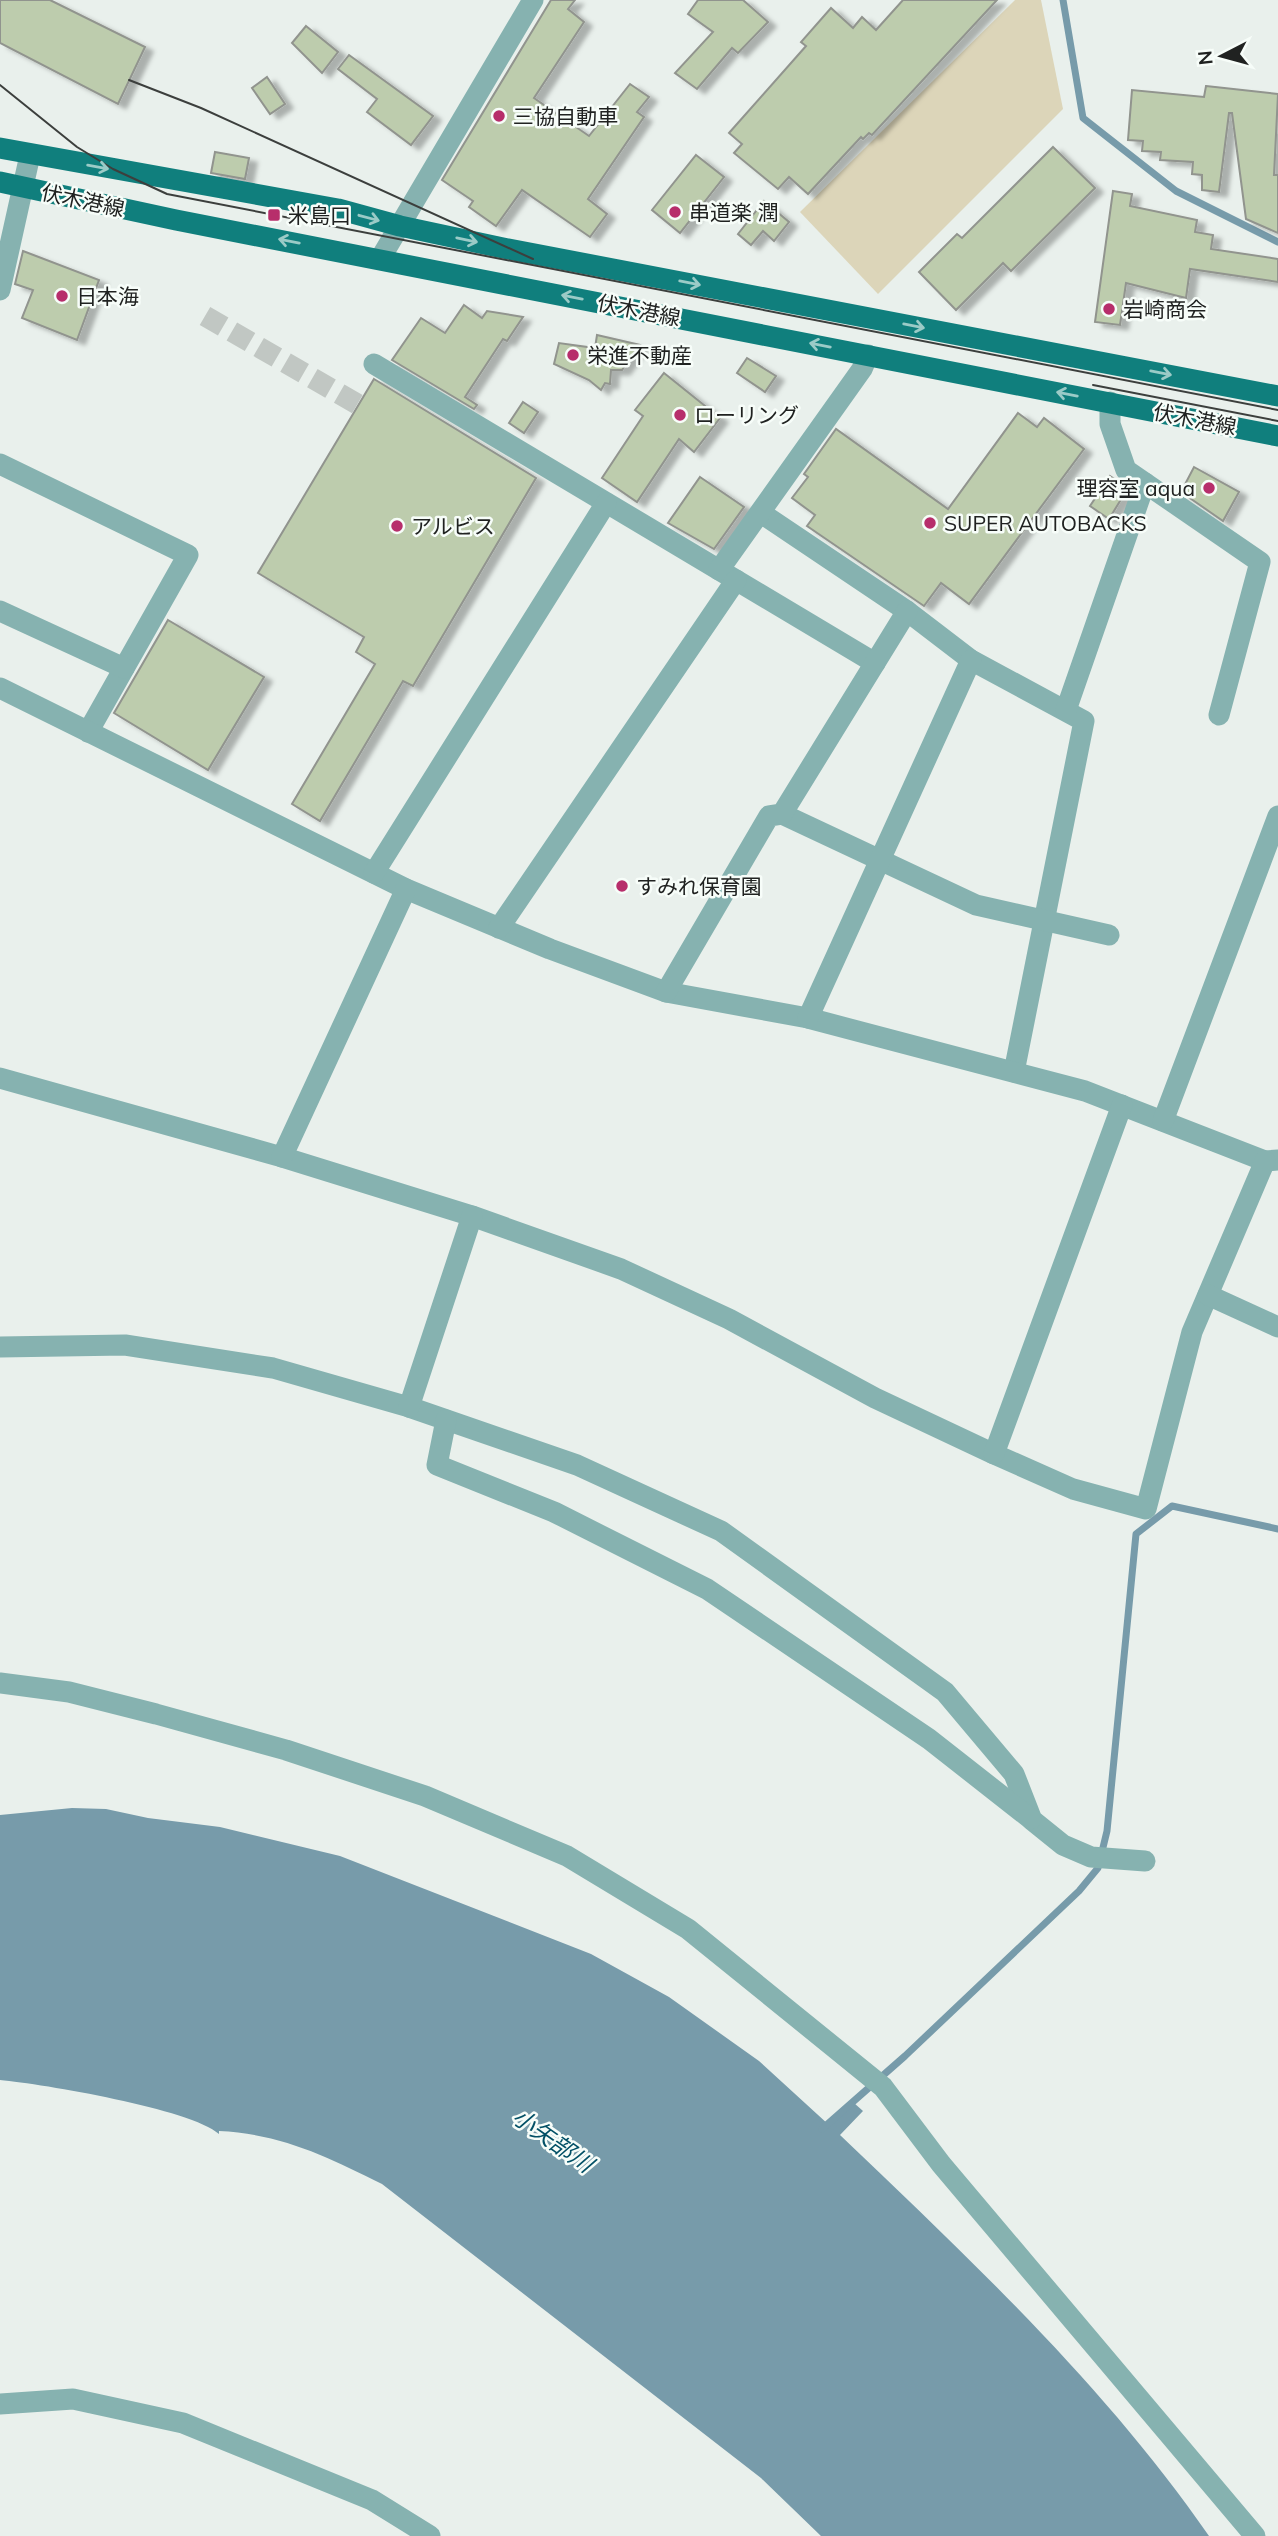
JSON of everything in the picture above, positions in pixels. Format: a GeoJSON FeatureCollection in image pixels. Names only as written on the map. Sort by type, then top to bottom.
{"type":"FeatureCollection","features":[{"type":"Feature","properties":{"kind":"main road","name":"伏木港線"},"geometry":{"type":"LineString","coordinates":[[0,148],[338,209],[400,226],[1278,396]]}},
{"type":"Feature","properties":{"kind":"main road","name":"伏木港線"},"geometry":{"type":"LineString","coordinates":[[0,182],[1278,436]]}},
{"type":"Feature","properties":{"kind":"street"},"geometry":{"type":"LineString","coordinates":[[380,259],[533,0]]}},
{"type":"Feature","properties":{"kind":"street"},"geometry":{"type":"LineString","coordinates":[[0,290],[30,155]]}},
{"type":"Feature","properties":{"kind":"street"},"geometry":{"type":"LineString","coordinates":[[499,928],[727,575],[761,513],[862,369],[868,355]]}},
{"type":"Feature","properties":{"kind":"street"},"geometry":{"type":"LineString","coordinates":[[374,364],[875,663]]}},
{"type":"Feature","properties":{"kind":"street"},"geometry":{"type":"LineString","coordinates":[[1110,402],[1110,424],[1126,470],[1260,562],[1219,715]]}},
{"type":"Feature","properties":{"kind":"street"},"geometry":{"type":"LineString","coordinates":[[0,464],[188,555],[88,732]]}},
{"type":"Feature","properties":{"kind":"street"},"geometry":{"type":"LineString","coordinates":[[1066,710],[1145,483]]}},
{"type":"Feature","properties":{"kind":"street"},"geometry":{"type":"LineString","coordinates":[[374,873],[606,503]]}},
{"type":"Feature","properties":{"kind":"street"},"geometry":{"type":"LineString","coordinates":[[761,513],[907,611],[971,660],[1084,721],[1014,1072]]}},
{"type":"Feature","properties":{"kind":"street"},"geometry":{"type":"LineString","coordinates":[[0,611],[124,668]]}},
{"type":"Feature","properties":{"kind":"street"},"geometry":{"type":"LineString","coordinates":[[782,814],[907,611]]}},
{"type":"Feature","properties":{"kind":"street"},"geometry":{"type":"LineString","coordinates":[[808,1018],[971,660]]}},
{"type":"Feature","properties":{"kind":"street"},"geometry":{"type":"LineString","coordinates":[[0,688],[406,889],[666,992],[808,1018],[1085,1091],[1272,1160],[1192,1332],[1146,1509],[1073,1489],[994,1454],[875,1398],[729,1319],[621,1269],[472,1216],[282,1157],[0,1078]]}},
{"type":"Feature","properties":{"kind":"street"},"geometry":{"type":"LineString","coordinates":[[666,992],[769,816],[782,814],[878,862],[976,905],[1109,935]]}},
{"type":"Feature","properties":{"kind":"street"},"geometry":{"type":"LineString","coordinates":[[1163,1121],[1278,816]]}},
{"type":"Feature","properties":{"kind":"street"},"geometry":{"type":"LineString","coordinates":[[282,1157],[406,889]]}},
{"type":"Feature","properties":{"kind":"street"},"geometry":{"type":"LineString","coordinates":[[994,1454],[1122,1105]]}},
{"type":"Feature","properties":{"kind":"street"},"geometry":{"type":"LineString","coordinates":[[409,1407],[472,1216]]}},
{"type":"Feature","properties":{"kind":"street"},"geometry":{"type":"LineString","coordinates":[[1208,1295],[1278,1327]]}},
{"type":"Feature","properties":{"kind":"street"},"geometry":{"type":"LineString","coordinates":[[0,1347],[139,1347],[273,1368],[409,1407],[577,1465],[721,1531],[945,1692],[1014,1774],[1032,1820]]}},
{"type":"Feature","properties":{"kind":"street"},"geometry":{"type":"LineString","coordinates":[[446,1420],[438,1465],[554,1512],[707,1589],[929,1739],[1063,1845],[1091,1857],[1145,1861]]}},
{"type":"Feature","properties":{"kind":"street"},"geometry":{"type":"LineString","coordinates":[[0,1683],[69,1692],[156,1714],[286,1750],[425,1796],[567,1856],[688,1929],[883,2087],[941,2164],[1255,2536]]}},
{"type":"Feature","properties":{"kind":"street"},"geometry":{"type":"LineString","coordinates":[[0,2404],[74,2399],[183,2423],[372,2500],[430,2536]]}},
{"type":"Feature","properties":{"kind":"shaded area"},"geometry":{"type":"Polygon","coordinates":[[[1015,0],[1041,0],[1063,109],[878,294],[800,212],[1015,0]]]}},
{"type":"Feature","properties":{"kind":"water","name":"小矢部川"},"geometry":{"type":"Polygon","coordinates":[[[72,1808],[106,1809],[148,1818],[220,1827],[340,1856],[591,1954],[669,1997],[759,2061],[829,2125],[854,2103],[863,2111],[840,2135],[1035,2326],[1082,2377],[1169,2481],[1209,2536],[821,2536],[761,2478],[382,2184],[323,2156],[284,2142],[242,2133],[219,2131],[219,2134],[203,2125],[149,2107],[81,2092],[0,2080],[0,1815],[72,1808]]]}},
{"type":"Feature","properties":{"kind":"building"},"geometry":{"type":"Polygon","coordinates":[[[0,0],[50,0],[145,47],[118,104],[0,43],[0,0]]]}},
{"type":"Feature","properties":{"kind":"building"},"geometry":{"type":"Polygon","coordinates":[[[551,0],[575,0],[568,9],[584,22],[534,98],[589,136],[630,84],[649,97],[637,112],[644,117],[588,199],[607,214],[590,237],[522,190],[496,226],[469,207],[473,201],[442,180],[551,0]]]}},
{"type":"Feature","properties":{"kind":"building"},"geometry":{"type":"Polygon","coordinates":[[[698,0],[743,0],[768,22],[738,53],[732,48],[697,89],[675,73],[713,32],[688,14],[698,0]]]}},
{"type":"Feature","properties":{"kind":"building"},"geometry":{"type":"Polygon","coordinates":[[[903,0],[997,0],[872,135],[869,133],[863,139],[861,137],[808,194],[789,177],[778,189],[734,153],[742,144],[729,133],[806,46],[801,42],[831,8],[853,28],[862,17],[876,30],[903,0]]]}},
{"type":"Feature","properties":{"kind":"building"},"geometry":{"type":"Polygon","coordinates":[[[306,26],[338,52],[322,73],[292,43],[306,26]]]}},
{"type":"Feature","properties":{"kind":"building"},"geometry":{"type":"Polygon","coordinates":[[[349,55],[433,116],[411,145],[367,112],[377,99],[338,69],[349,55]]]}},
{"type":"Feature","properties":{"kind":"building"},"geometry":{"type":"Polygon","coordinates":[[[267,77],[285,104],[270,114],[252,88],[267,77]]]}},
{"type":"Feature","properties":{"kind":"building"},"geometry":{"type":"Polygon","coordinates":[[[1206,86],[1278,94],[1274,175],[1278,175],[1278,233],[1246,219],[1232,113],[1229,113],[1219,192],[1202,190],[1202,175],[1192,174],[1193,162],[1160,160],[1161,152],[1142,151],[1143,141],[1128,140],[1132,90],[1204,97],[1206,86]]]}},
{"type":"Feature","properties":{"kind":"building"},"geometry":{"type":"Polygon","coordinates":[[[1053,147],[1095,188],[1011,271],[1003,263],[956,310],[919,272],[957,234],[962,238],[1053,147]]]}},
{"type":"Feature","properties":{"kind":"building"},"geometry":{"type":"Polygon","coordinates":[[[215,152],[249,158],[245,179],[211,173],[215,152]]]}},
{"type":"Feature","properties":{"kind":"building"},"geometry":{"type":"Polygon","coordinates":[[[696,155],[724,177],[680,233],[652,210],[696,155]]]}},
{"type":"Feature","properties":{"kind":"building"},"geometry":{"type":"Polygon","coordinates":[[[1113,191],[1132,194],[1130,206],[1197,220],[1195,232],[1213,235],[1211,249],[1278,259],[1278,282],[1190,269],[1186,298],[1126,283],[1120,325],[1095,322],[1113,191]]]}},
{"type":"Feature","properties":{"kind":"building"},"geometry":{"type":"Polygon","coordinates":[[[764,201],[789,222],[774,241],[763,231],[751,245],[738,234],[764,201]]]}},
{"type":"Feature","properties":{"kind":"building","name":"日本海"},"geometry":{"type":"Polygon","coordinates":[[[23,251],[99,280],[77,340],[22,318],[33,290],[15,284],[23,251]]]}},
{"type":"Feature","properties":{"kind":"building"},"geometry":{"type":"Polygon","coordinates":[[[464,305],[482,318],[487,311],[523,317],[507,341],[503,339],[465,397],[477,405],[474,409],[392,360],[421,318],[445,333],[464,305]]]}},
{"type":"Feature","properties":{"kind":"building"},"geometry":{"type":"Polygon","coordinates":[[[597,335],[640,345],[622,370],[611,370],[610,384],[605,383],[601,390],[589,380],[554,364],[559,343],[595,348],[597,335]]]}},
{"type":"Feature","properties":{"kind":"building"},"geometry":{"type":"Polygon","coordinates":[[[747,358],[776,376],[765,392],[737,373],[747,358]]]}},
{"type":"Feature","properties":{"kind":"building"},"geometry":{"type":"Polygon","coordinates":[[[664,373],[720,418],[694,452],[679,439],[637,502],[602,478],[643,416],[635,410],[664,373]]]}},
{"type":"Feature","properties":{"kind":"building","name":"アルビス"},"geometry":{"type":"Polygon","coordinates":[[[374,379],[536,478],[413,686],[403,681],[320,821],[292,804],[375,664],[356,652],[364,637],[258,573],[374,379]]]}},
{"type":"Feature","properties":{"kind":"building"},"geometry":{"type":"Polygon","coordinates":[[[523,402],[538,412],[524,433],[509,423],[523,402]]]}},
{"type":"Feature","properties":{"kind":"building","name":"SUPER AUTOBACKS"},"geometry":{"type":"Polygon","coordinates":[[[1018,413],[1037,427],[1044,418],[1084,449],[969,604],[941,583],[924,606],[807,526],[815,515],[792,498],[808,477],[804,474],[836,429],[948,509],[1018,413]]]}},
{"type":"Feature","properties":{"kind":"building"},"geometry":{"type":"Polygon","coordinates":[[[1194,467],[1239,492],[1223,521],[1181,492],[1194,467]]]}},
{"type":"Feature","properties":{"kind":"building"},"geometry":{"type":"Polygon","coordinates":[[[1110,476],[1128,488],[1109,519],[1090,506],[1110,476]]]}},
{"type":"Feature","properties":{"kind":"building"},"geometry":{"type":"Polygon","coordinates":[[[700,477],[744,507],[714,549],[668,523],[700,477]]]}},
{"type":"Feature","properties":{"kind":"building"},"geometry":{"type":"Polygon","coordinates":[[[168,620],[264,677],[208,770],[114,713],[168,620]]]}},
{"type":"Feature","properties":{"kind":"waterway"},"geometry":{"type":"LineString","coordinates":[[1063,0],[1083,118],[1176,191],[1278,242]]}},
{"type":"Feature","properties":{"kind":"waterway"},"geometry":{"type":"LineString","coordinates":[[822,2129],[905,2056],[1079,1891],[1098,1868],[1107,1831],[1136,1534],[1172,1506],[1278,1529]]}},
{"type":"Feature","properties":{"kind":"tunnel"},"geometry":{"type":"LineString","coordinates":[[205,316],[359,405]]}},
{"type":"Feature","properties":{"kind":"tram line"},"geometry":{"type":"LineString","coordinates":[[129,80],[201,108],[533,259]]}},
{"type":"Feature","properties":{"kind":"tram line"},"geometry":{"type":"LineString","coordinates":[[0,85],[77,147],[113,169],[167,194],[1278,410]]}},
{"type":"Feature","properties":{"kind":"tram line"},"geometry":{"type":"LineString","coordinates":[[1093,385],[1278,421]]}},
{"type":"Feature","properties":{"kind":"place","name":"三協自動車"},"geometry":{"type":"Point","coordinates":[499,116]}},
{"type":"Feature","properties":{"kind":"place","name":"串道楽 潤"},"geometry":{"type":"Point","coordinates":[675,212]}},
{"type":"Feature","properties":{"kind":"place","name":"米島口"},"geometry":{"type":"Point","coordinates":[274,215]}},
{"type":"Feature","properties":{"kind":"place","name":"日本海"},"geometry":{"type":"Point","coordinates":[62,296]}},
{"type":"Feature","properties":{"kind":"place","name":"岩崎商会"},"geometry":{"type":"Point","coordinates":[1109,309]}},
{"type":"Feature","properties":{"kind":"place","name":"栄進不動産"},"geometry":{"type":"Point","coordinates":[573,355]}},
{"type":"Feature","properties":{"kind":"place","name":"ローリング"},"geometry":{"type":"Point","coordinates":[680,415]}},
{"type":"Feature","properties":{"kind":"place","name":"理容室 aqua"},"geometry":{"type":"Point","coordinates":[1209,488]}},
{"type":"Feature","properties":{"kind":"place","name":"SUPER AUTOBACKS"},"geometry":{"type":"Point","coordinates":[930,523]}},
{"type":"Feature","properties":{"kind":"place","name":"アルビス"},"geometry":{"type":"Point","coordinates":[397,526]}},
{"type":"Feature","properties":{"kind":"place","name":"すみれ保育園"},"geometry":{"type":"Point","coordinates":[622,886]}}]}
